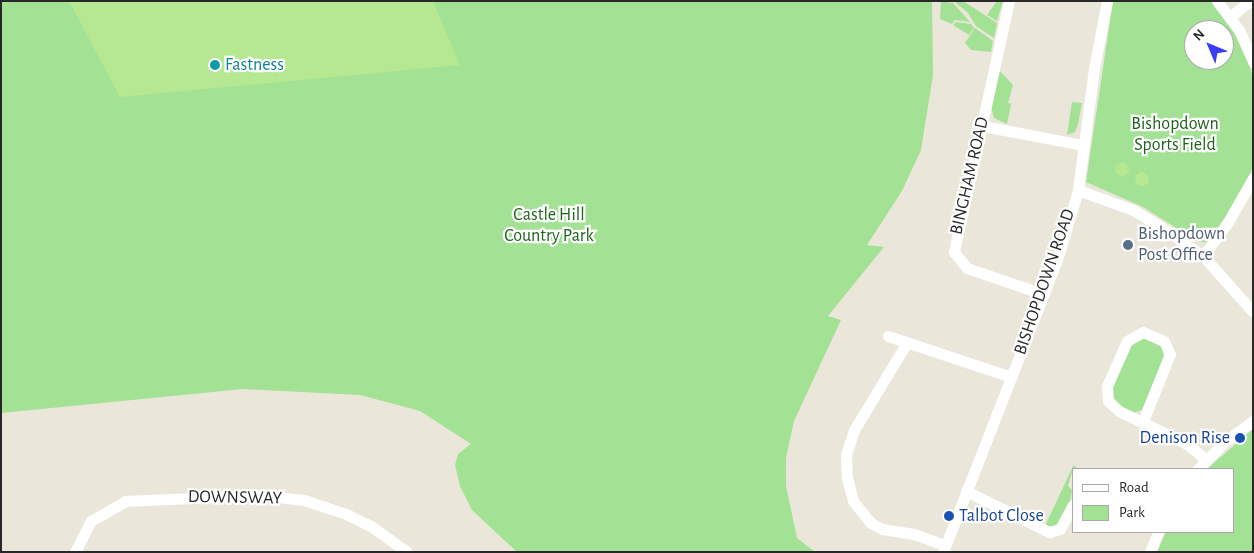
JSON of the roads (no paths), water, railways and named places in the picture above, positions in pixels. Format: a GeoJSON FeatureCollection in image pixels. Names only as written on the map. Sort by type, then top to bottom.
{"type":"FeatureCollection","features":[{"type":"Feature","properties":{"kind":"street","name":"BINGHAM ROAD"},"geometry":{"type":"LineString","coordinates":[[1009,1],[983,126],[954,244],[956,256],[967,268],[1043,294]]}},
{"type":"Feature","properties":{"kind":"street","name":"BISHOPDOWN ROAD"},"geometry":{"type":"LineString","coordinates":[[944,548],[1043,294],[1078,190],[1083,145],[1108,1]]}},
{"type":"Feature","properties":{"kind":"street"},"geometry":{"type":"LineString","coordinates":[[1217,1],[1230,17],[1253,62]]}},
{"type":"Feature","properties":{"kind":"street"},"geometry":{"type":"LineString","coordinates":[[1230,17],[1250,1]]}},
{"type":"Feature","properties":{"kind":"street"},"geometry":{"type":"LineString","coordinates":[[983,126],[1083,145]]}},
{"type":"Feature","properties":{"kind":"street"},"geometry":{"type":"LineString","coordinates":[[1203,256],[1228,222],[1253,178]]}},
{"type":"Feature","properties":{"kind":"street"},"geometry":{"type":"LineString","coordinates":[[1078,190],[1111,200],[1146,217],[1203,256],[1253,312]]}},
{"type":"Feature","properties":{"kind":"street"},"geometry":{"type":"LineString","coordinates":[[1144,421],[1170,354],[1164,341],[1143,332],[1127,341],[1106,392],[1114,408],[1144,421],[1187,444],[1205,459]]}},
{"type":"Feature","properties":{"kind":"street"},"geometry":{"type":"LineString","coordinates":[[888,336],[906,344],[1011,378]]}},
{"type":"Feature","properties":{"kind":"street"},"geometry":{"type":"LineString","coordinates":[[906,344],[854,430],[846,455],[846,478],[853,501],[871,523],[882,529],[914,534],[944,548]]}},
{"type":"Feature","properties":{"kind":"street"},"geometry":{"type":"LineString","coordinates":[[1199,468],[1205,459],[1253,421]]}},
{"type":"Feature","properties":{"kind":"street"},"geometry":{"type":"LineString","coordinates":[[966,491],[1049,532],[1060,529],[1072,507]]}},
{"type":"Feature","properties":{"kind":"street","name":"DOWNSWAY"},"geometry":{"type":"LineString","coordinates":[[75,552],[91,521],[125,501],[260,495],[304,500],[332,508],[371,526],[407,552]]}},
{"type":"Feature","properties":{"kind":"street"},"geometry":{"type":"LineString","coordinates":[[1150,552],[1158,533]]}},
{"type":"Feature","properties":{"kind":"place","name":"Fastness"},"geometry":{"type":"Point","coordinates":[215,65]}},
{"type":"Feature","properties":{"kind":"place","name":"Bishopdown Post Office"},"geometry":{"type":"Point","coordinates":[1128,245]}},
{"type":"Feature","properties":{"kind":"place","name":"Denison Rise"},"geometry":{"type":"Point","coordinates":[1240,438]}},
{"type":"Feature","properties":{"kind":"place","name":"Talbot Close"},"geometry":{"type":"Point","coordinates":[949,516]}},
{"type":"Feature","properties":{"kind":"park label","name":"Bishopdown Sports Field"},"geometry":{"type":"Point","coordinates":[1175,135]}},
{"type":"Feature","properties":{"kind":"park label","name":"Castle Hill Country Park"},"geometry":{"type":"Point","coordinates":[549,226]}}]}
